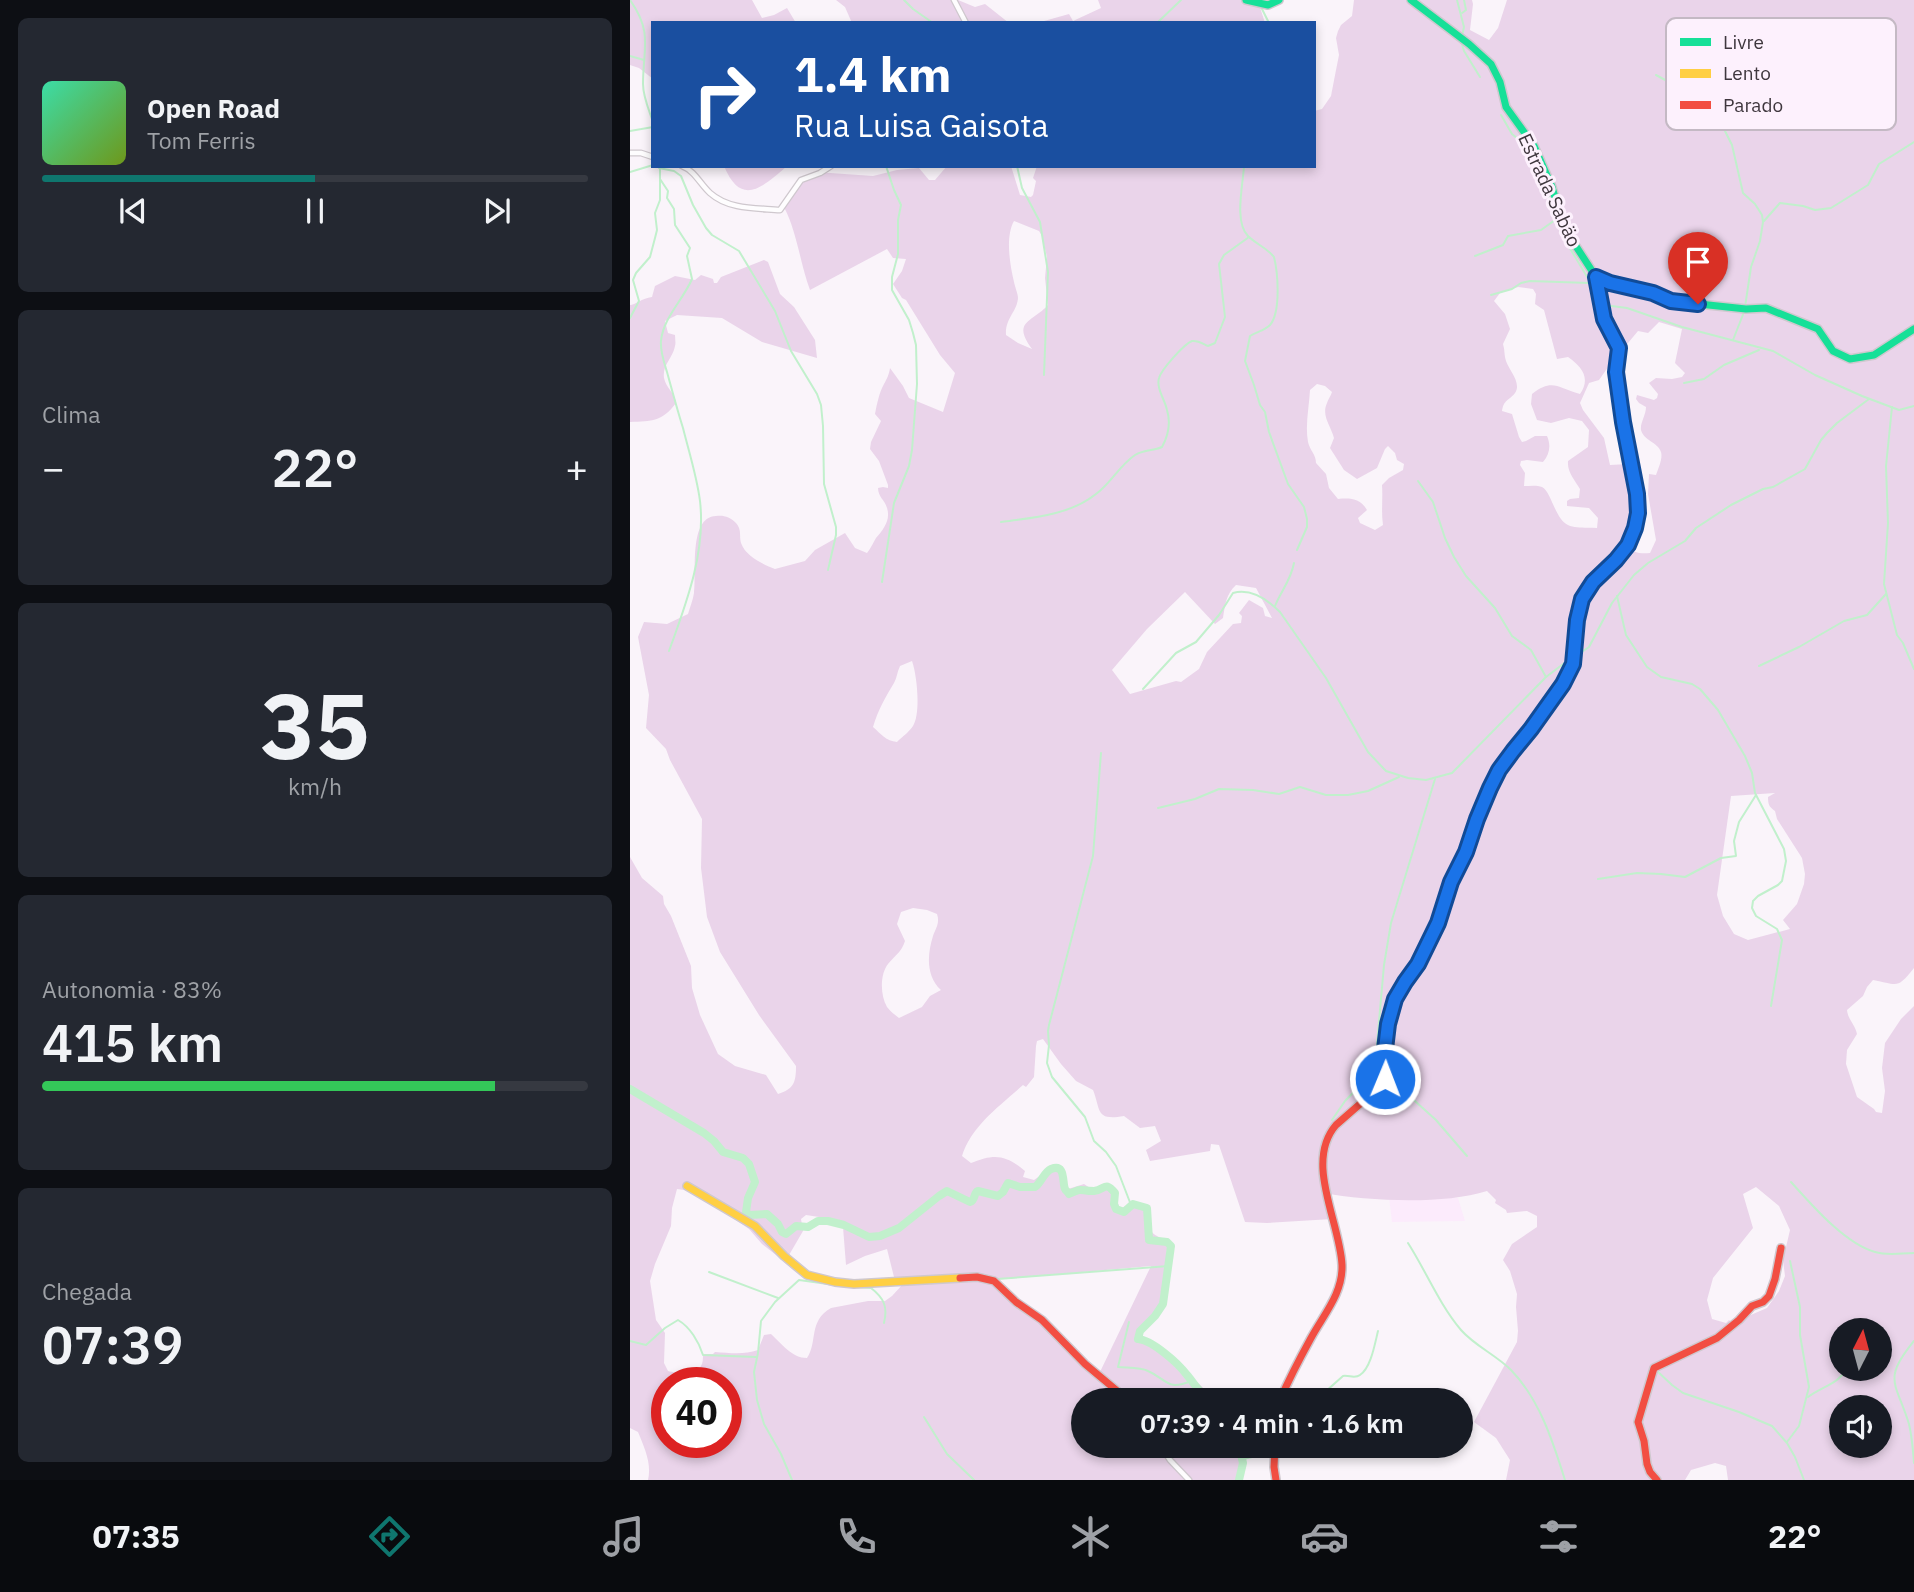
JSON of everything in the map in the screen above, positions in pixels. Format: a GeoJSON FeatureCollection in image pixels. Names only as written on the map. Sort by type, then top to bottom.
{"type":"FeatureCollection","features":[{"type":"Feature","properties":{"kind":"street"},"geometry":{"type":"LineString","coordinates":[[954,0],[966,21]]}},
{"type":"Feature","properties":{"kind":"street"},"geometry":{"type":"LineString","coordinates":[[1246,0],[1268,5],[1279,0]]}},
{"type":"Feature","properties":{"kind":"street","name":"Estrada Sabäo"},"geometry":{"type":"LineString","coordinates":[[1285,1388],[1341,1283],[1342,1267],[1321,1163],[1329,1132],[1385,1079],[1388,1024],[1395,999],[1418,964],[1438,923],[1451,882],[1499,770],[1563,684],[1573,664],[1582,599],[1593,582],[1628,545],[1638,513],[1616,372],[1619,348],[1604,319],[1596,277],[1570,237],[1534,146],[1506,107],[1492,64],[1411,0]]}},
{"type":"Feature","properties":{"kind":"street"},"geometry":{"type":"LineString","coordinates":[[630,153],[651,156]]}},
{"type":"Feature","properties":{"kind":"street"},"geometry":{"type":"LineString","coordinates":[[688,168],[712,195],[733,206],[780,210],[801,180],[828,168]]}},
{"type":"Feature","properties":{"kind":"street"},"geometry":{"type":"LineString","coordinates":[[1596,277],[1653,293],[1671,301],[1746,309],[1766,308],[1818,330],[1832,351],[1850,359],[1874,355],[1914,329]]}},
{"type":"Feature","properties":{"kind":"street"},"geometry":{"type":"LineString","coordinates":[[687,1186],[755,1226],[784,1256],[811,1276],[854,1284],[977,1277],[992,1279],[1114,1388]]}},
{"type":"Feature","properties":{"kind":"street"},"geometry":{"type":"LineString","coordinates":[[1657,1480],[1647,1464],[1638,1422],[1654,1368],[1717,1338],[1752,1306],[1763,1302],[1769,1296],[1775,1279],[1781,1248]]}},
{"type":"Feature","properties":{"kind":"street"},"geometry":{"type":"LineString","coordinates":[[1169,1458],[1189,1480]]}},
{"type":"Feature","properties":{"kind":"street"},"geometry":{"type":"LineString","coordinates":[[1274,1458],[1276,1480]]}},
{"type":"Feature","properties":{"kind":"shaded area"},"geometry":{"type":"Polygon","coordinates":[[[630,0],[752,0],[762,18],[787,8],[795,21],[651,21],[651,77],[630,65],[630,0]]]}},
{"type":"Feature","properties":{"kind":"shaded area"},"geometry":{"type":"Polygon","coordinates":[[[836,0],[958,0],[975,7],[985,4],[1006,21],[851,21],[845,7],[836,0]]]}},
{"type":"Feature","properties":{"kind":"shaded area"},"geometry":{"type":"Polygon","coordinates":[[[1098,0],[1254,0],[1259,4],[1264,21],[1073,21],[1101,8],[1098,0]]]}},
{"type":"Feature","properties":{"kind":"shaded area"},"geometry":{"type":"Polygon","coordinates":[[[1354,0],[1472,0],[1470,30],[1489,40],[1498,28],[1507,0],[1914,0],[1914,968],[1897,984],[1873,980],[1863,996],[1847,1010],[1857,1034],[1847,1050],[1846,1064],[1857,1097],[1876,1112],[1882,1113],[1885,1043],[1901,1019],[1914,1006],[1914,1480],[1728,1480],[1726,1466],[1715,1463],[1691,1470],[1685,1480],[1506,1480],[1510,1460],[1496,1438],[1474,1422],[1517,1342],[1517,1294],[1510,1271],[1503,1260],[1512,1244],[1537,1227],[1537,1216],[1527,1211],[1507,1213],[1495,1203],[1496,1200],[1487,1191],[1428,1200],[1362,1198],[1323,1193],[1332,1219],[1245,1222],[1219,1145],[1211,1144],[1210,1151],[1150,1161],[1146,1150],[1161,1141],[1155,1126],[1140,1128],[1124,1116],[1104,1115],[1093,1090],[1076,1081],[1043,1039],[1037,1041],[1034,1077],[1026,1087],[1023,1085],[979,1126],[962,1156],[971,1163],[994,1157],[1006,1159],[1025,1171],[1023,1177],[1034,1180],[1051,1168],[1058,1167],[1065,1174],[1068,1189],[1084,1184],[1093,1190],[1111,1185],[1116,1192],[1119,1209],[1136,1202],[1148,1207],[1147,1220],[1150,1230],[1172,1244],[1167,1249],[1162,1301],[1157,1318],[1143,1328],[1143,1336],[1166,1353],[1203,1388],[1071,1388],[1071,1458],[1245,1458],[1243,1472],[1238,1480],[648,1480],[649,1467],[645,1449],[638,1432],[630,1428],[630,857],[642,878],[663,896],[691,966],[692,988],[700,1015],[718,1054],[735,1066],[766,1075],[778,1094],[788,1090],[793,1084],[796,1066],[759,1015],[720,952],[707,917],[701,868],[702,819],[666,749],[646,728],[649,695],[638,637],[644,622],[667,624],[688,614],[694,593],[698,536],[707,519],[719,516],[731,519],[739,528],[743,548],[755,559],[775,569],[805,561],[815,550],[845,533],[855,548],[867,553],[888,517],[878,488],[888,488],[888,485],[879,461],[870,449],[881,421],[875,414],[879,395],[890,368],[909,398],[943,412],[955,373],[893,284],[906,259],[893,258],[887,249],[810,290],[784,207],[796,183],[803,176],[816,172],[873,176],[919,168],[929,180],[935,180],[945,168],[1012,168],[1020,195],[1031,197],[1036,168],[1316,168],[1316,110],[1322,109],[1331,96],[1339,55],[1336,38],[1338,31],[1352,16],[1354,0]],[[1014,221],[1009,243],[1012,275],[1018,298],[1007,324],[1006,335],[1032,349],[1026,340],[1024,327],[1048,305],[1045,278],[1047,257],[1039,231],[1014,221]],[[1518,287],[1500,293],[1494,301],[1505,314],[1510,329],[1503,344],[1506,361],[1517,385],[1515,393],[1505,402],[1502,411],[1512,414],[1522,442],[1535,436],[1547,436],[1549,443],[1543,462],[1521,461],[1520,465],[1525,473],[1524,486],[1542,487],[1568,525],[1597,528],[1598,518],[1589,508],[1567,506],[1570,499],[1579,498],[1580,489],[1570,472],[1568,461],[1588,447],[1589,430],[1582,421],[1569,418],[1551,423],[1537,420],[1531,404],[1532,394],[1545,386],[1555,386],[1580,394],[1585,378],[1568,357],[1557,359],[1544,310],[1535,304],[1536,294],[1533,289],[1518,287]],[[1659,322],[1648,333],[1638,331],[1618,355],[1618,363],[1611,363],[1599,380],[1589,383],[1580,403],[1604,438],[1610,465],[1628,464],[1636,499],[1636,520],[1626,546],[1643,553],[1650,553],[1656,540],[1648,494],[1649,474],[1656,475],[1661,455],[1657,446],[1641,430],[1646,407],[1636,399],[1637,395],[1654,400],[1658,394],[1649,383],[1656,378],[1682,377],[1685,373],[1675,363],[1682,329],[1659,322]],[[1317,384],[1310,390],[1307,429],[1310,448],[1316,463],[1326,474],[1329,488],[1338,499],[1351,499],[1361,503],[1367,510],[1358,518],[1360,523],[1375,530],[1383,525],[1382,485],[1403,470],[1404,464],[1397,460],[1395,453],[1388,446],[1377,468],[1357,479],[1344,470],[1330,448],[1334,438],[1325,408],[1332,392],[1317,384]],[[1236,585],[1228,596],[1223,618],[1215,624],[1185,592],[1147,629],[1112,670],[1130,694],[1176,681],[1181,682],[1199,669],[1207,652],[1233,624],[1241,623],[1242,616],[1239,613],[1249,600],[1263,608],[1265,616],[1272,618],[1256,588],[1236,585]],[[912,661],[900,666],[873,727],[887,739],[897,742],[913,726],[915,720],[918,703],[912,661]],[[1775,793],[1731,796],[1717,895],[1723,916],[1734,934],[1748,940],[1790,929],[1783,920],[1797,904],[1805,874],[1802,858],[1769,805],[1768,797],[1775,793]],[[913,908],[901,912],[897,924],[905,941],[885,968],[882,979],[885,1002],[899,1018],[922,1007],[930,996],[941,990],[930,972],[929,965],[931,943],[938,923],[937,914],[913,908]],[[1756,1187],[1743,1194],[1753,1228],[1713,1278],[1707,1300],[1712,1319],[1726,1323],[1767,1308],[1779,1291],[1785,1276],[1783,1260],[1790,1230],[1779,1206],[1756,1187]],[[677,1189],[671,1226],[650,1281],[656,1320],[665,1333],[666,1367],[651,1367],[651,1458],[742,1458],[742,1367],[700,1367],[703,1354],[758,1350],[764,1335],[771,1334],[792,1353],[807,1358],[816,1325],[824,1313],[831,1308],[868,1301],[885,1301],[903,1284],[895,1281],[887,1249],[846,1265],[843,1227],[838,1226],[839,1220],[806,1215],[801,1219],[803,1231],[785,1262],[762,1244],[749,1229],[691,1191],[677,1189]],[[1151,1266],[994,1280],[1099,1374],[1151,1266]]]}},
{"type":"Feature","properties":{"kind":"shaded area"},"geometry":{"type":"Polygon","coordinates":[[[1069,14],[1073,21],[1044,21],[1069,14]]]}},
{"type":"Feature","properties":{"kind":"shaded area"},"geometry":{"type":"Polygon","coordinates":[[[725,168],[785,168],[752,190],[745,190],[731,179],[725,168]]]}},
{"type":"Feature","properties":{"kind":"shaded area"},"geometry":{"type":"Polygon","coordinates":[[[764,260],[768,262],[780,294],[794,307],[815,340],[817,358],[762,342],[722,318],[677,315],[665,321],[668,333],[675,335],[675,344],[664,373],[665,382],[676,403],[661,417],[630,422],[630,305],[652,297],[655,286],[675,276],[695,280],[701,275],[717,283],[721,277],[764,260]]]}},
{"type":"Feature","properties":{"kind":"shaded area"},"geometry":{"type":"Polygon","coordinates":[[[1389,1197],[1458,1198],[1465,1221],[1392,1222],[1389,1197]]]}},
{"type":"Feature","properties":{"kind":"waterway"},"geometry":{"type":"LineString","coordinates":[[630,0],[644,31],[643,89],[651,117]]}},
{"type":"Feature","properties":{"kind":"waterway"},"geometry":{"type":"LineString","coordinates":[[904,0],[930,21]]}},
{"type":"Feature","properties":{"kind":"waterway"},"geometry":{"type":"LineString","coordinates":[[1159,21],[1181,0]]}},
{"type":"Feature","properties":{"kind":"waterway"},"geometry":{"type":"LineString","coordinates":[[1457,0],[1464,27],[1462,36]]}},
{"type":"Feature","properties":{"kind":"waterway"},"geometry":{"type":"LineString","coordinates":[[1462,13],[1466,10],[1464,0]]}},
{"type":"Feature","properties":{"kind":"waterway"},"geometry":{"type":"LineString","coordinates":[[1260,5],[1268,21]]}},
{"type":"Feature","properties":{"kind":"waterway"},"geometry":{"type":"LineString","coordinates":[[1461,41],[1480,77]]}},
{"type":"Feature","properties":{"kind":"waterway"},"geometry":{"type":"LineString","coordinates":[[630,56],[644,60]]}},
{"type":"Feature","properties":{"kind":"waterway"},"geometry":{"type":"LineString","coordinates":[[1656,75],[1666,80]]}},
{"type":"Feature","properties":{"kind":"waterway"},"geometry":{"type":"LineString","coordinates":[[1501,115],[1512,134],[1524,144],[1534,174],[1549,198],[1562,235],[1589,280],[1598,305]]}},
{"type":"Feature","properties":{"kind":"waterway"},"geometry":{"type":"LineString","coordinates":[[630,131],[651,127]]}},
{"type":"Feature","properties":{"kind":"waterway"},"geometry":{"type":"LineString","coordinates":[[1724,130],[1732,145],[1743,193],[1755,204],[1763,222],[1751,267],[1745,307]]}},
{"type":"Feature","properties":{"kind":"waterway"},"geometry":{"type":"LineString","coordinates":[[1764,221],[1780,203],[1815,210],[1831,208],[1868,185],[1879,164],[1914,142]]}},
{"type":"Feature","properties":{"kind":"waterway"},"geometry":{"type":"LineString","coordinates":[[630,172],[651,166]]}},
{"type":"Feature","properties":{"kind":"waterway"},"geometry":{"type":"LineString","coordinates":[[659,168],[674,171],[681,176],[706,228],[712,235],[739,251],[775,311],[791,351],[817,394],[823,426],[824,484],[836,527],[828,570]]}},
{"type":"Feature","properties":{"kind":"waterway"},"geometry":{"type":"LineString","coordinates":[[630,318],[639,301],[633,280],[650,257],[657,230],[655,213],[660,200],[660,168]]}},
{"type":"Feature","properties":{"kind":"waterway"},"geometry":{"type":"LineString","coordinates":[[882,582],[894,503],[909,466],[912,450],[917,384],[913,333],[909,320],[892,290],[892,277],[898,254],[901,205],[887,168]]}},
{"type":"Feature","properties":{"kind":"waterway"},"geometry":{"type":"LineString","coordinates":[[1017,168],[1022,188],[1040,222],[1048,272],[1044,375]]}},
{"type":"Feature","properties":{"kind":"waterway"},"geometry":{"type":"LineString","coordinates":[[1244,168],[1241,222],[1248,236],[1274,257],[1278,292],[1273,319],[1268,327],[1250,336],[1245,361],[1288,484],[1304,507],[1307,527],[1297,550]]}},
{"type":"Feature","properties":{"kind":"waterway"},"geometry":{"type":"LineString","coordinates":[[660,179],[668,191],[667,198],[674,209],[675,225],[690,248],[687,256],[692,279],[665,325],[661,345],[695,474],[701,520],[693,578],[669,651]]}},
{"type":"Feature","properties":{"kind":"waterway"},"geometry":{"type":"LineString","coordinates":[[1475,256],[1503,245],[1508,236],[1541,230],[1555,220]]}},
{"type":"Feature","properties":{"kind":"waterway"},"geometry":{"type":"LineString","coordinates":[[1001,522],[1075,507],[1101,490],[1135,455],[1162,447],[1169,420],[1159,378],[1188,343],[1196,341],[1208,346],[1215,343],[1225,317],[1219,264],[1224,255],[1249,237]]}},
{"type":"Feature","properties":{"kind":"waterway"},"geometry":{"type":"LineString","coordinates":[[1491,295],[1530,281],[1589,283]]}},
{"type":"Feature","properties":{"kind":"waterway"},"geometry":{"type":"LineString","coordinates":[[1604,305],[1627,308],[1682,327],[1773,351],[1815,375],[1862,396],[1899,410],[1914,406]]}},
{"type":"Feature","properties":{"kind":"waterway"},"geometry":{"type":"LineString","coordinates":[[1733,340],[1744,312]]}},
{"type":"Feature","properties":{"kind":"waterway"},"geometry":{"type":"LineString","coordinates":[[1684,383],[1704,379],[1724,365],[1759,350]]}},
{"type":"Feature","properties":{"kind":"waterway"},"geometry":{"type":"LineString","coordinates":[[1576,656],[1589,647],[1612,603],[1634,575],[1648,563],[1685,541],[1696,528],[1731,505],[1763,489],[1773,487],[1805,469],[1827,433],[1869,399]]}},
{"type":"Feature","properties":{"kind":"waterway"},"geometry":{"type":"LineString","coordinates":[[1892,407],[1886,466],[1888,523],[1884,584],[1897,635],[1914,669]]}},
{"type":"Feature","properties":{"kind":"waterway"},"geometry":{"type":"LineString","coordinates":[[1418,481],[1433,502],[1445,538],[1466,576],[1495,608],[1512,636],[1531,650],[1546,677]]}},
{"type":"Feature","properties":{"kind":"waterway"},"geometry":{"type":"LineString","coordinates":[[1275,606],[1294,563]]}},
{"type":"Feature","properties":{"kind":"waterway"},"geometry":{"type":"LineString","coordinates":[[1143,689],[1176,653],[1196,642],[1233,593],[1253,594],[1265,599],[1280,612],[1326,678],[1368,752],[1386,771],[1426,780],[1452,773],[1546,677],[1571,658]]}},
{"type":"Feature","properties":{"kind":"waterway"},"geometry":{"type":"LineString","coordinates":[[1759,666],[1844,621],[1867,615],[1886,594]]}},
{"type":"Feature","properties":{"kind":"waterway"},"geometry":{"type":"LineString","coordinates":[[1617,596],[1626,635],[1647,667],[1661,677],[1692,684],[1700,689],[1718,710],[1745,756],[1752,773],[1755,793],[1784,849],[1786,861],[1782,881],[1758,896],[1753,901],[1752,908],[1756,916],[1777,929],[1782,940],[1771,1006]]}},
{"type":"Feature","properties":{"kind":"waterway"},"geometry":{"type":"LineString","coordinates":[[1101,753],[1093,856],[1049,1025],[1047,1063],[1052,1077],[1085,1117],[1094,1141],[1116,1166],[1131,1205]]}},
{"type":"Feature","properties":{"kind":"waterway"},"geometry":{"type":"LineString","coordinates":[[1158,808],[1195,799],[1219,789],[1279,794],[1300,787],[1326,795],[1348,795],[1368,791],[1399,777]]}},
{"type":"Feature","properties":{"kind":"waterway"},"geometry":{"type":"LineString","coordinates":[[1332,1120],[1375,1066],[1384,965],[1391,923],[1435,779]]}},
{"type":"Feature","properties":{"kind":"waterway"},"geometry":{"type":"LineString","coordinates":[[1598,879],[1637,873],[1685,877],[1721,858],[1736,856],[1734,841],[1739,822],[1756,795]]}},
{"type":"Feature","properties":{"kind":"waterway"},"geometry":{"type":"LineString","coordinates":[[1386,1075],[1436,1120],[1467,1156]]}},
{"type":"Feature","properties":{"kind":"waterway"},"geometry":{"type":"LineString","coordinates":[[630,1089],[704,1133],[723,1152],[743,1158],[749,1164],[755,1182],[748,1198],[746,1212],[749,1215],[767,1214],[786,1234],[796,1226],[808,1227],[818,1221],[828,1221],[869,1237],[880,1236],[899,1228],[947,1191],[970,1202],[978,1191],[998,1196],[1008,1183],[1020,1187],[1035,1187],[1049,1170],[1056,1168],[1061,1171],[1065,1189],[1069,1194],[1109,1187],[1115,1193],[1116,1209],[1124,1212],[1133,1204],[1147,1208],[1149,1240],[1167,1242],[1171,1246],[1163,1304],[1140,1331],[1138,1339],[1150,1343],[1171,1359],[1197,1388]]}},
{"type":"Feature","properties":{"kind":"waterway"},"geometry":{"type":"LineString","coordinates":[[1791,1182],[1829,1222],[1864,1248],[1885,1254],[1914,1253]]}},
{"type":"Feature","properties":{"kind":"waterway"},"geometry":{"type":"LineString","coordinates":[[1408,1243],[1461,1330],[1511,1370],[1530,1394],[1550,1436],[1565,1480]]}},
{"type":"Feature","properties":{"kind":"waterway"},"geometry":{"type":"LineString","coordinates":[[1787,1442],[1799,1426],[1809,1387],[1800,1335],[1800,1307],[1790,1261]]}},
{"type":"Feature","properties":{"kind":"waterway"},"geometry":{"type":"LineString","coordinates":[[997,1279],[1169,1266]]}},
{"type":"Feature","properties":{"kind":"waterway"},"geometry":{"type":"LineString","coordinates":[[709,1272],[778,1298]]}},
{"type":"Feature","properties":{"kind":"waterway"},"geometry":{"type":"LineString","coordinates":[[792,1480],[764,1424],[757,1400],[754,1372],[761,1321],[775,1302],[799,1280],[871,1288],[884,1303],[884,1323]]}},
{"type":"Feature","properties":{"kind":"waterway"},"geometry":{"type":"LineString","coordinates":[[630,1341],[646,1345],[678,1320],[694,1335],[703,1355],[756,1357]]}},
{"type":"Feature","properties":{"kind":"waterway"},"geometry":{"type":"LineString","coordinates":[[1129,1322],[1118,1367],[1145,1370],[1172,1385],[1191,1381]]}},
{"type":"Feature","properties":{"kind":"waterway"},"geometry":{"type":"LineString","coordinates":[[1330,1388],[1343,1376],[1356,1377],[1364,1372],[1378,1331]]}},
{"type":"Feature","properties":{"kind":"waterway"},"geometry":{"type":"LineString","coordinates":[[1914,1341],[1895,1373],[1896,1390],[1909,1424],[1914,1463]]}},
{"type":"Feature","properties":{"kind":"waterway"},"geometry":{"type":"LineString","coordinates":[[1656,1370],[1683,1393],[1772,1426],[1787,1443],[1804,1480]]}},
{"type":"Feature","properties":{"kind":"waterway"},"geometry":{"type":"LineString","coordinates":[[1808,1397],[1835,1381]]}},
{"type":"Feature","properties":{"kind":"waterway"},"geometry":{"type":"LineString","coordinates":[[924,1417],[947,1454],[974,1480]]}},
{"type":"Feature","properties":{"kind":"waterway"},"geometry":{"type":"LineString","coordinates":[[1239,1480],[1242,1458]]}},
{"type":"Feature","properties":{"kind":"waterway"},"geometry":{"type":"LineString","coordinates":[[1243,1459],[1248,1458]]}},
{"type":"Feature","properties":{"kind":"traffic: fast"},"geometry":{"type":"LineString","coordinates":[[1246,0],[1268,5],[1279,0]]}},
{"type":"Feature","properties":{"kind":"traffic: fast"},"geometry":{"type":"LineString","coordinates":[[1411,0],[1491,64],[1500,82],[1506,107],[1534,146],[1570,237],[1596,277],[1605,320]]}},
{"type":"Feature","properties":{"kind":"traffic: fast"},"geometry":{"type":"LineString","coordinates":[[1596,277],[1653,293],[1671,301],[1746,309],[1766,308],[1818,329],[1833,351],[1850,359],[1874,355],[1914,329]]}},
{"type":"Feature","properties":{"kind":"traffic: fast"},"geometry":{"type":"LineString","coordinates":[[1391,1014],[1395,999],[1418,964],[1438,924],[1451,882],[1500,768]]}},
{"type":"Feature","properties":{"kind":"traffic: slow"},"geometry":{"type":"LineString","coordinates":[[1500,768],[1563,684],[1573,664],[1582,599],[1593,582],[1628,545],[1635,528],[1638,513],[1637,494],[1623,422],[1617,372],[1619,348],[1605,320]]}},
{"type":"Feature","properties":{"kind":"traffic: slow"},"geometry":{"type":"LineString","coordinates":[[687,1186],[755,1226],[807,1275],[854,1284],[960,1278]]}},
{"type":"Feature","properties":{"kind":"traffic: jam"},"geometry":{"type":"LineString","coordinates":[[1286,1388],[1332,1303],[1341,1275],[1340,1248],[1323,1174],[1323,1156],[1327,1140],[1336,1125],[1385,1079],[1385,1049],[1391,1014]]}},
{"type":"Feature","properties":{"kind":"traffic: jam"},"geometry":{"type":"LineString","coordinates":[[1657,1480],[1647,1464],[1638,1422],[1654,1368],[1717,1338],[1752,1306],[1763,1302],[1769,1296],[1775,1279],[1781,1248]]}},
{"type":"Feature","properties":{"kind":"traffic: jam"},"geometry":{"type":"LineString","coordinates":[[960,1278],[977,1277],[994,1281],[1016,1302],[1042,1320],[1085,1364],[1114,1388]]}},
{"type":"Feature","properties":{"kind":"traffic: jam"},"geometry":{"type":"LineString","coordinates":[[1274,1458],[1276,1480]]}},
{"type":"Feature","properties":{"kind":"route"},"geometry":{"type":"LineString","coordinates":[[1385,1079],[1388,1024],[1395,999],[1418,964],[1438,923],[1451,882],[1466,852],[1490,788],[1499,770],[1563,684],[1573,664],[1582,599],[1593,582],[1628,545],[1635,528],[1638,513],[1637,494],[1616,372],[1619,348],[1604,319],[1596,277],[1653,293],[1671,301],[1698,304]]}}]}
